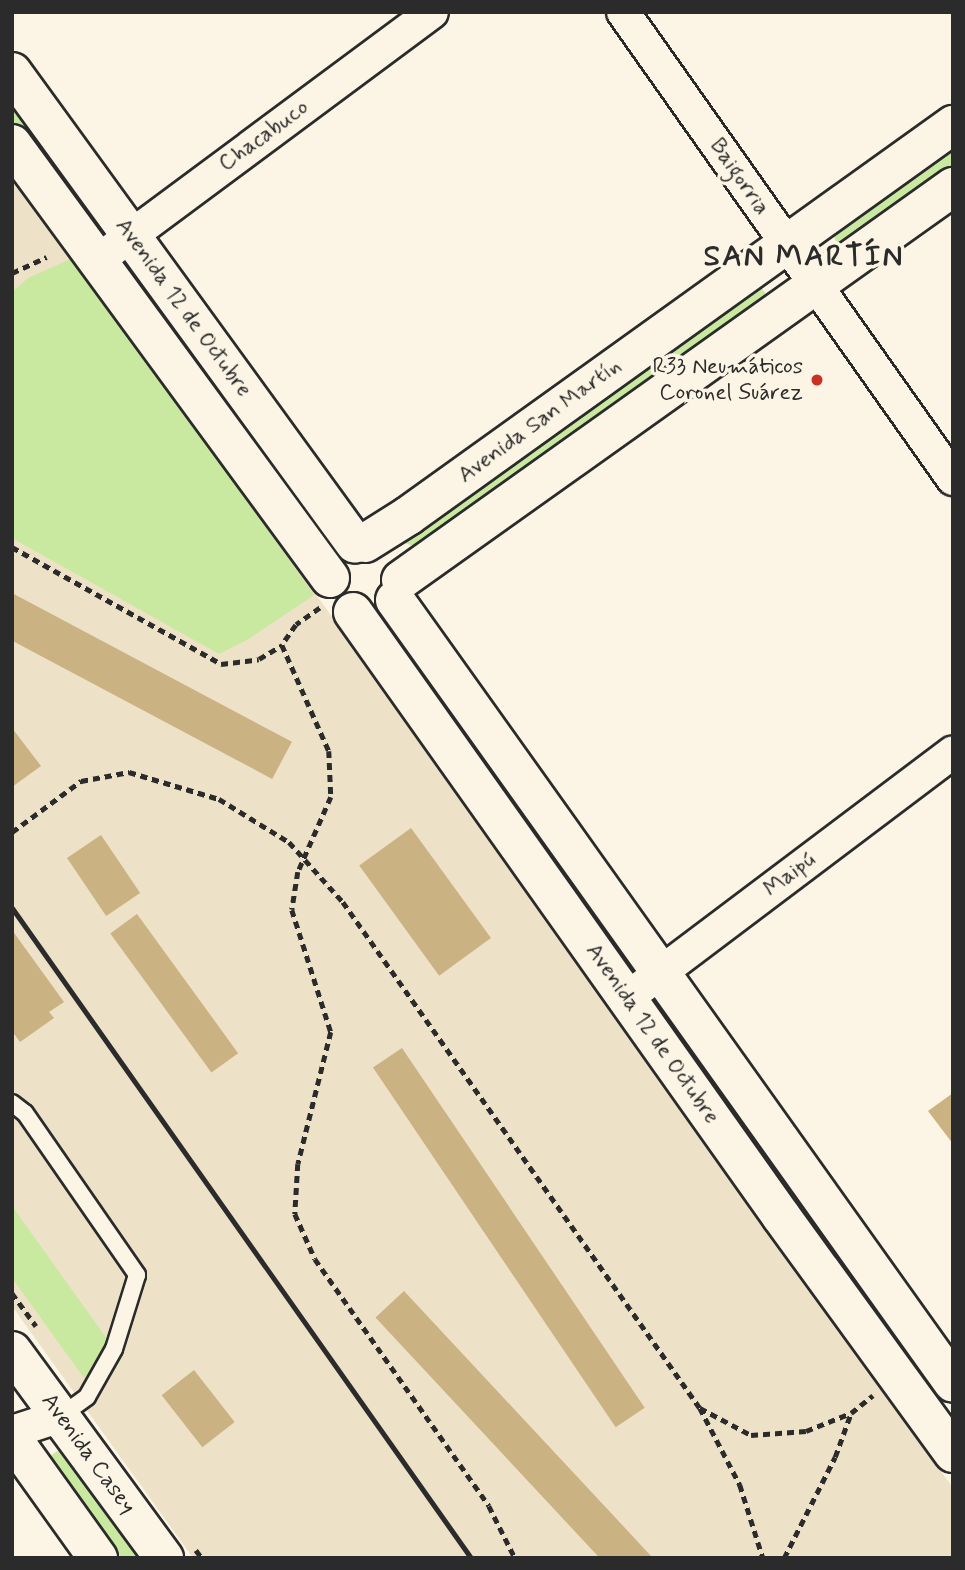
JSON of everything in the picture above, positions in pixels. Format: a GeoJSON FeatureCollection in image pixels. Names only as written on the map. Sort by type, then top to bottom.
{"type":"FeatureCollection","features":[{"type":"Feature","properties":{"kind":"main road","name":"Avenida 12 de Octubre"},"geometry":{"type":"LineString","coordinates":[[12,72],[129,236],[360,544]]}},
{"type":"Feature","properties":{"kind":"main road","name":"Avenida San Martín"},"geometry":{"type":"LineString","coordinates":[[360,544],[953,125]]}},
{"type":"Feature","properties":{"kind":"main road","name":"Avenida 12 de Octubre"},"geometry":{"type":"LineString","coordinates":[[12,144],[340,596],[953,1453]]}},
{"type":"Feature","properties":{"kind":"main road","name":"Avenida San Martín"},"geometry":{"type":"LineString","coordinates":[[398,590],[814,285],[953,187]]}},
{"type":"Feature","properties":{"kind":"main road"},"geometry":{"type":"LineString","coordinates":[[360,544],[385,548],[394,556],[398,590],[384,610],[373,614],[340,596],[334,560],[342,551],[360,544]]}},
{"type":"Feature","properties":{"kind":"main road","name":"Avenida 12 de Octubre"},"geometry":{"type":"LineString","coordinates":[[398,590],[662,972],[948,1366]]}},
{"type":"Feature","properties":{"kind":"main road","name":"Avenida Casey"},"geometry":{"type":"LineString","coordinates":[[12,1350],[164,1558]]}},
{"type":"Feature","properties":{"kind":"main road"},"geometry":{"type":"LineString","coordinates":[[12,1438],[98,1558]]}},
{"type":"Feature","properties":{"kind":"street","name":"Chacabuco"},"geometry":{"type":"LineString","coordinates":[[97,261],[432,12]]}},
{"type":"Feature","properties":{"kind":"street","name":"Baigorria"},"geometry":{"type":"LineString","coordinates":[[623,12],[953,479]]}},
{"type":"Feature","properties":{"kind":"street","name":"Maipú"},"geometry":{"type":"LineString","coordinates":[[627,998],[953,752]]}},
{"type":"Feature","properties":{"kind":"street"},"geometry":{"type":"LineString","coordinates":[[901,1380],[948,1366]]}},
{"type":"Feature","properties":{"kind":"street"},"geometry":{"type":"LineString","coordinates":[[12,1432],[61,1416]]}},
{"type":"Feature","properties":{"kind":"lane"},"geometry":{"type":"LineString","coordinates":[[12,1103],[25,1114],[137,1275],[114,1349],[87,1397],[61,1416]]}},
{"type":"Feature","properties":{"kind":"path"},"geometry":{"type":"LineString","coordinates":[[12,273],[47,257]]}},
{"type":"Feature","properties":{"kind":"path"},"geometry":{"type":"LineString","coordinates":[[12,547],[220,664],[259,659],[282,645],[296,625],[340,596]]}},
{"type":"Feature","properties":{"kind":"path"},"geometry":{"type":"LineString","coordinates":[[282,645],[329,751],[331,797],[298,872],[292,910],[331,1032],[298,1164],[295,1214],[315,1259],[489,1506],[515,1558]]}},
{"type":"Feature","properties":{"kind":"path"},"geometry":{"type":"LineString","coordinates":[[12,832],[81,780],[130,772],[219,799],[289,842],[343,902],[700,1408],[740,1485],[763,1558]]}},
{"type":"Feature","properties":{"kind":"path"},"geometry":{"type":"LineString","coordinates":[[700,1408],[751,1435],[806,1430],[851,1413],[901,1380]]}},
{"type":"Feature","properties":{"kind":"path"},"geometry":{"type":"LineString","coordinates":[[784,1558],[835,1457],[851,1413]]}},
{"type":"Feature","properties":{"kind":"shaded area"},"geometry":{"type":"Polygon","coordinates":[[[12,168],[953,1488],[953,1558],[193,1558],[12,1306],[12,168]]]}},
{"type":"Feature","properties":{"kind":"green space"},"geometry":{"type":"Polygon","coordinates":[[[12,95],[90,210],[86,216],[78,215],[12,122],[12,95]]]}},
{"type":"Feature","properties":{"kind":"green space"},"geometry":{"type":"Polygon","coordinates":[[[953,145],[953,168],[845,244],[836,242],[833,233],[953,145]]]}},
{"type":"Feature","properties":{"kind":"green space"},"geometry":{"type":"Polygon","coordinates":[[[75,257],[314,595],[247,640],[219,654],[12,538],[12,292],[28,278],[75,257]]]}},
{"type":"Feature","properties":{"kind":"green space"},"geometry":{"type":"Polygon","coordinates":[[[760,286],[766,294],[764,299],[415,547],[405,543],[760,286]]]}},
{"type":"Feature","properties":{"kind":"green space"},"geometry":{"type":"Polygon","coordinates":[[[186,332],[322,528],[319,532],[183,355],[186,332]]]}},
{"type":"Feature","properties":{"kind":"green space"},"geometry":{"type":"Polygon","coordinates":[[[394,632],[627,951],[624,955],[621,957],[390,638],[394,632]]]}},
{"type":"Feature","properties":{"kind":"green space"},"geometry":{"type":"Polygon","coordinates":[[[669,1016],[876,1308],[874,1310],[870,1312],[664,1019],[669,1016]]]}},
{"type":"Feature","properties":{"kind":"green space"},"geometry":{"type":"Polygon","coordinates":[[[12,1206],[107,1339],[98,1366],[84,1378],[12,1278],[12,1206]]]}},
{"type":"Feature","properties":{"kind":"green space"},"geometry":{"type":"Polygon","coordinates":[[[60,1449],[139,1558],[122,1558],[49,1457],[60,1449]]]}},
{"type":"Feature","properties":{"kind":"building"},"geometry":{"type":"Polygon","coordinates":[[[12,593],[292,742],[272,779],[12,641],[12,593]]]}},
{"type":"Feature","properties":{"kind":"building"},"geometry":{"type":"Polygon","coordinates":[[[12,728],[41,766],[12,787],[12,728]]]}},
{"type":"Feature","properties":{"kind":"building"},"geometry":{"type":"Polygon","coordinates":[[[411,828],[491,938],[439,976],[359,866],[411,828]]]}},
{"type":"Feature","properties":{"kind":"building"},"geometry":{"type":"Polygon","coordinates":[[[101,835],[140,893],[106,916],[67,858],[101,835]]]}},
{"type":"Feature","properties":{"kind":"building"},"geometry":{"type":"Polygon","coordinates":[[[137,914],[238,1053],[211,1073],[110,933],[137,914]]]}},
{"type":"Feature","properties":{"kind":"building"},"geometry":{"type":"Polygon","coordinates":[[[12,930],[64,1002],[49,1012],[54,1018],[20,1042],[12,1031],[12,930]]]}},
{"type":"Feature","properties":{"kind":"building"},"geometry":{"type":"Polygon","coordinates":[[[402,1048],[645,1408],[616,1427],[373,1068],[402,1048]]]}},
{"type":"Feature","properties":{"kind":"building"},"geometry":{"type":"Polygon","coordinates":[[[953,1093],[953,1144],[928,1111],[953,1093]]]}},
{"type":"Feature","properties":{"kind":"building"},"geometry":{"type":"Polygon","coordinates":[[[404,1291],[653,1558],[600,1558],[375,1318],[404,1291]]]}},
{"type":"Feature","properties":{"kind":"building"},"geometry":{"type":"Polygon","coordinates":[[[194,1370],[235,1422],[202,1447],[162,1395],[194,1370]]]}},
{"type":"Feature","properties":{"kind":"railway"},"geometry":{"type":"LineString","coordinates":[[12,908],[471,1558]]}},
{"type":"Feature","properties":{"kind":"place","name":"R33 Neumáticos Coronel Suárez"},"geometry":{"type":"Point","coordinates":[817,380]}},
{"type":"Feature","properties":{"kind":"district","name":"SAN MARTÍN"},"geometry":{"type":"Point","coordinates":[804,257]}}]}
